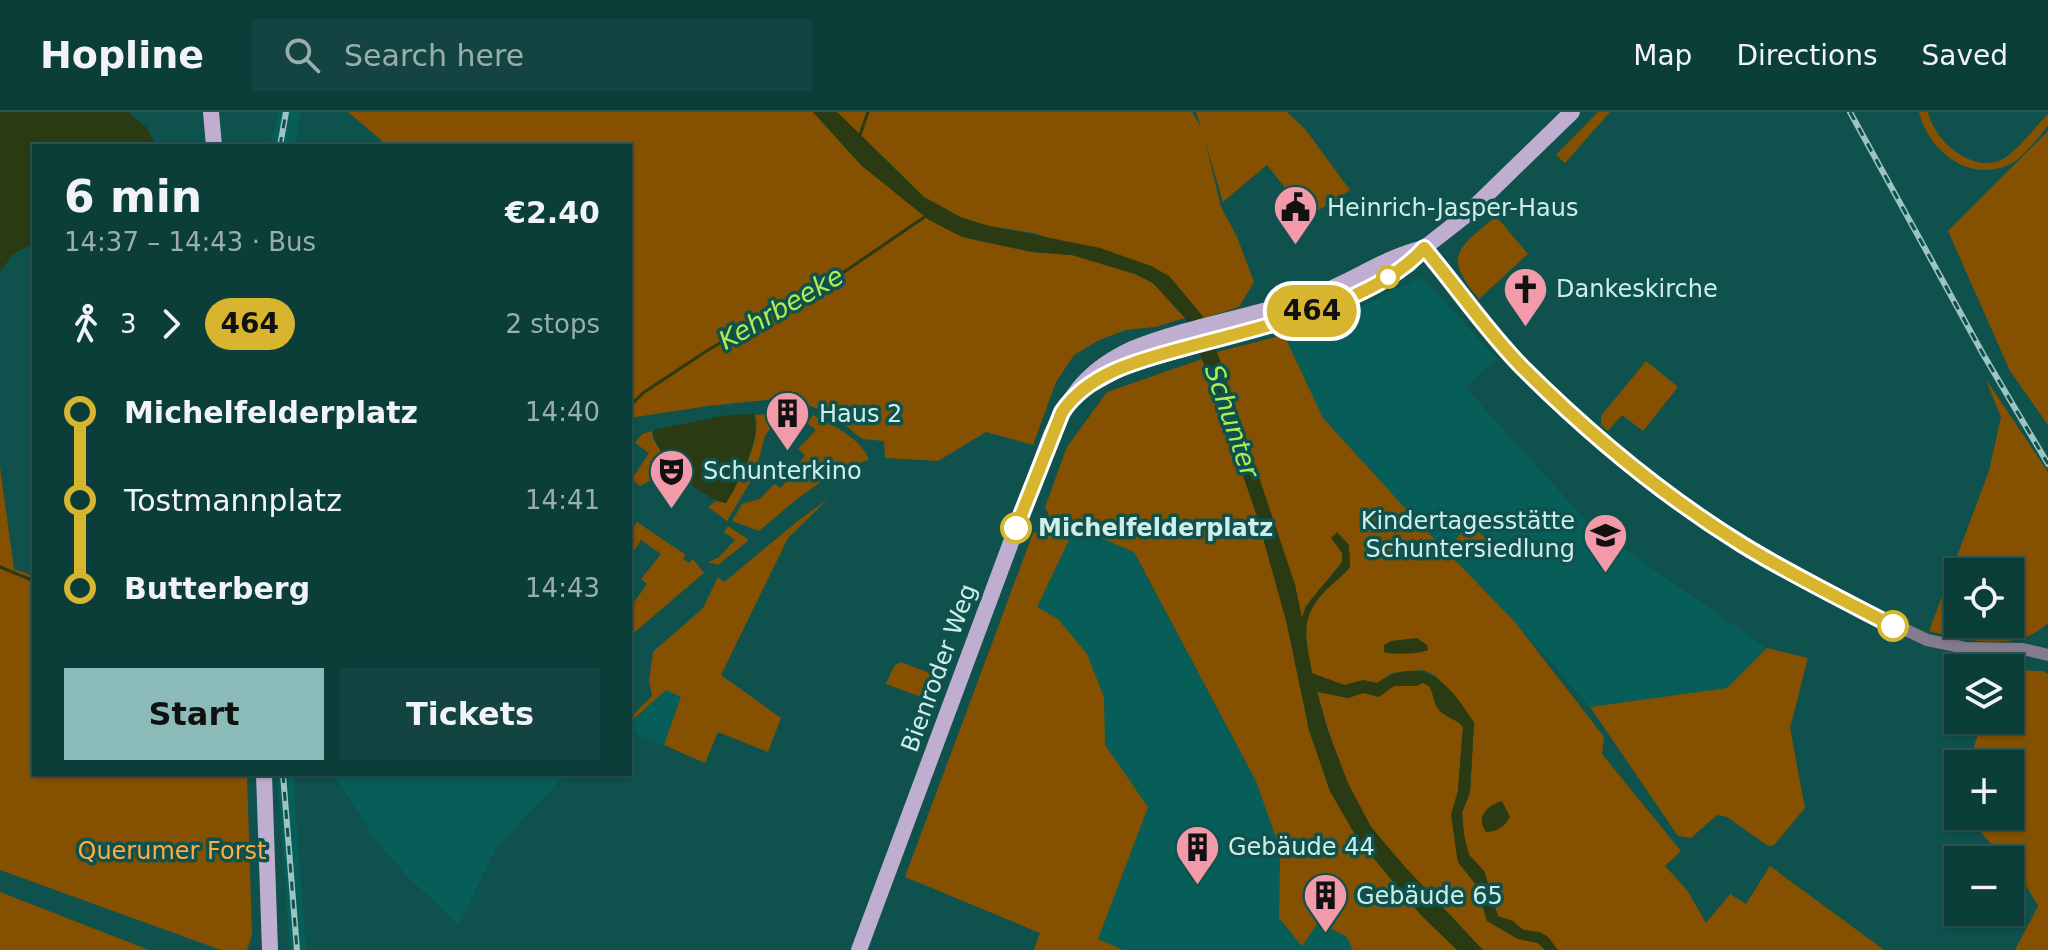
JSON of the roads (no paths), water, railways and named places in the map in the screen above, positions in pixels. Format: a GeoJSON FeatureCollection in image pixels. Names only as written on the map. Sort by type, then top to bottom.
{"type":"FeatureCollection","features":[{"type":"Feature","properties":{"kind":"main road"},"geometry":{"type":"LineString","coordinates":[[211,112],[214,144]]}},
{"type":"Feature","properties":{"kind":"main road","name":"Bienroder Weg"},"geometry":{"type":"LineString","coordinates":[[859,950],[1050,438],[1068,404],[1119,368],[1166,346],[1237,326],[1303,314],[1363,291],[1408,265],[1424,248],[1465,216],[1572,112]]}},
{"type":"Feature","properties":{"kind":"main road"},"geometry":{"type":"LineString","coordinates":[[264,776],[270,950]]}},
{"type":"Feature","properties":{"kind":"street"},"geometry":{"type":"LineString","coordinates":[[1424,248],[1520,365],[1584,425],[1651,481],[1742,544],[1893,626],[1927,640],[1985,650],[2023,649],[2048,655]]}},
{"type":"Feature","properties":{"kind":"water"},"geometry":{"type":"Polygon","coordinates":[[[0,112],[128,112],[147,128],[155,144],[32,144],[32,244],[13,254],[0,272],[0,112]]]}},
{"type":"Feature","properties":{"kind":"water","name":"Schunter"},"geometry":{"type":"Polygon","coordinates":[[[813,112],[837,112],[924,197],[960,217],[989,226],[1100,248],[1151,266],[1169,276],[1204,318],[1295,585],[1302,618],[1310,601],[1342,562],[1342,553],[1331,538],[1337,532],[1349,545],[1350,567],[1317,600],[1308,619],[1306,639],[1312,673],[1344,685],[1363,680],[1377,683],[1393,674],[1421,672],[1445,685],[1455,696],[1474,723],[1470,792],[1462,813],[1469,855],[1484,871],[1498,916],[1513,921],[1523,930],[1540,932],[1558,950],[1545,950],[1538,943],[1518,939],[1487,921],[1477,886],[1458,862],[1451,814],[1458,791],[1463,727],[1440,711],[1429,686],[1423,683],[1394,686],[1379,697],[1363,693],[1348,698],[1317,692],[1348,783],[1371,827],[1483,950],[1457,950],[1420,914],[1357,838],[1330,791],[1309,730],[1287,624],[1257,516],[1212,383],[1185,318],[1153,283],[1135,274],[1072,255],[1032,252],[962,237],[929,220],[862,166],[813,112]]]}},
{"type":"Feature","properties":{"kind":"water"},"geometry":{"type":"Polygon","coordinates":[[[753,414],[755,435],[752,447],[726,503],[703,493],[680,475],[661,452],[653,430],[728,415],[753,414]]]}},
{"type":"Feature","properties":{"kind":"water"},"geometry":{"type":"Polygon","coordinates":[[[1417,638],[1427,645],[1428,650],[1406,654],[1384,652],[1384,645],[1391,641],[1417,638]]]}},
{"type":"Feature","properties":{"kind":"water"},"geometry":{"type":"Polygon","coordinates":[[[1502,801],[1510,817],[1500,828],[1486,832],[1482,822],[1484,813],[1502,801]]]}},
{"type":"Feature","properties":{"kind":"waterway"},"geometry":{"type":"LineString","coordinates":[[860,135],[868,112]]}},
{"type":"Feature","properties":{"kind":"waterway","name":"Kehrbeeke"},"geometry":{"type":"LineString","coordinates":[[632,404],[643,393],[705,352],[775,310],[800,302],[926,216]]}},
{"type":"Feature","properties":{"kind":"waterway","name":"Kehrbeeke"},"geometry":{"type":"LineString","coordinates":[[0,567],[32,580]]}},
{"type":"Feature","properties":{"kind":"railway"},"geometry":{"type":"LineString","coordinates":[[280,144],[286,112]]}},
{"type":"Feature","properties":{"kind":"railway"},"geometry":{"type":"LineString","coordinates":[[1850,112],[1983,354],[2048,464]]}},
{"type":"Feature","properties":{"kind":"railway"},"geometry":{"type":"LineString","coordinates":[[283,776],[297,950]]}},
{"type":"Feature","properties":{"kind":"place","name":"Heinrich-Jasper-Haus"},"geometry":{"type":"Point","coordinates":[1296,247]}},
{"type":"Feature","properties":{"kind":"place","name":"Dankeskirche"},"geometry":{"type":"Point","coordinates":[1525,328]}},
{"type":"Feature","properties":{"kind":"place","name":"Haus 2"},"geometry":{"type":"Point","coordinates":[788,453]}},
{"type":"Feature","properties":{"kind":"place","name":"Schunterkino"},"geometry":{"type":"Point","coordinates":[672,510]}},
{"type":"Feature","properties":{"kind":"place","name":"Michelfelderplatz"},"geometry":{"type":"Point","coordinates":[1016,528]}},
{"type":"Feature","properties":{"kind":"place","name":"Kindertagesstätte Schuntersiedlung"},"geometry":{"type":"Point","coordinates":[1606,574]}},
{"type":"Feature","properties":{"kind":"place","name":"Gebäude 44"},"geometry":{"type":"Point","coordinates":[1197,886]}},
{"type":"Feature","properties":{"kind":"place","name":"Gebäude 65"},"geometry":{"type":"Point","coordinates":[1325,935]}},
{"type":"Feature","properties":{"kind":"park label","name":"Querumer Forst"},"geometry":{"type":"Point","coordinates":[172,851]}}]}
